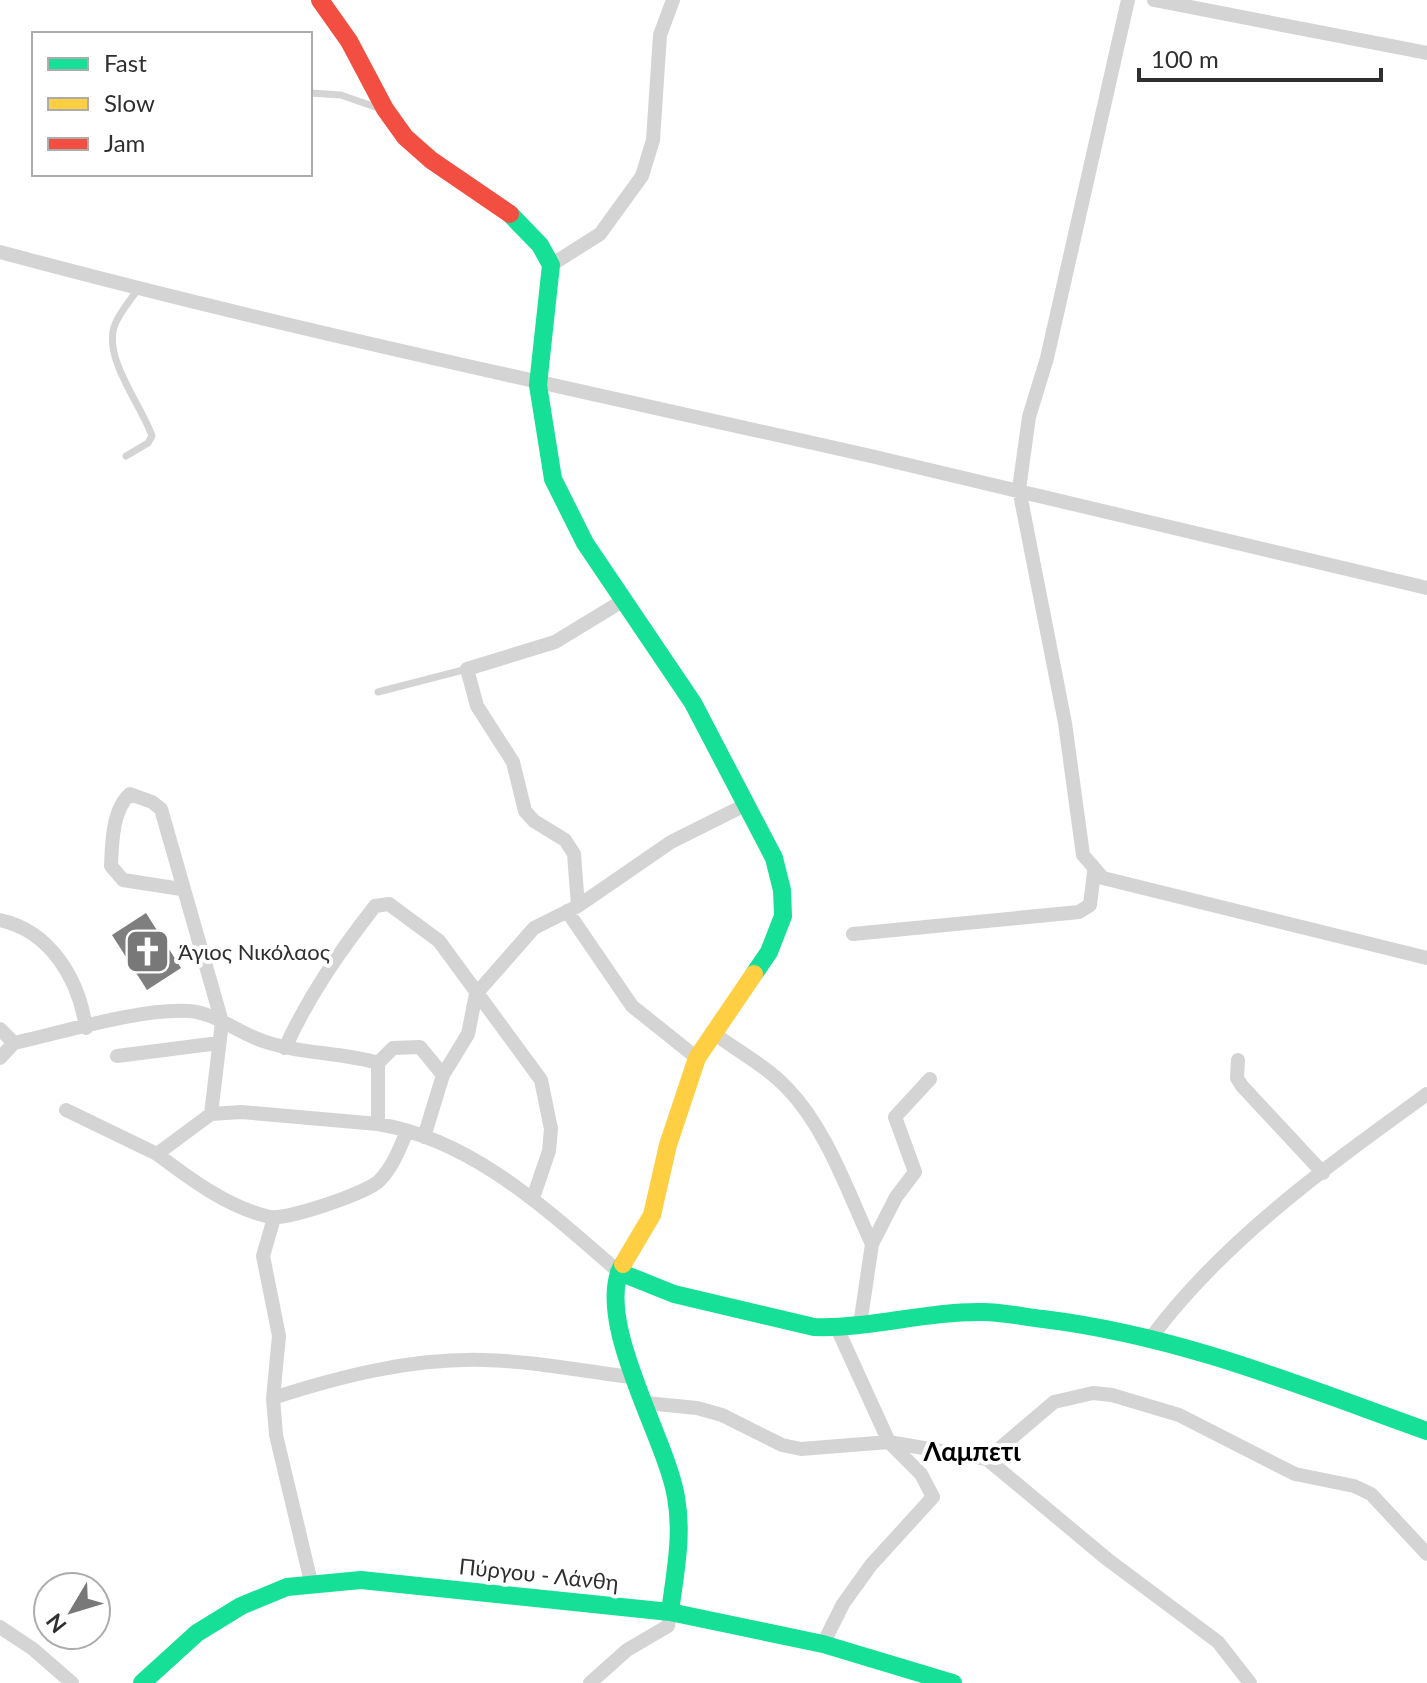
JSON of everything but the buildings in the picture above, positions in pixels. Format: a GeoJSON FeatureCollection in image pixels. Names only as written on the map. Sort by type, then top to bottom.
{"type":"FeatureCollection","features":[{"type":"Feature","properties":{"kind":"street"},"geometry":{"type":"LineString","coordinates":[[320,0],[362,65],[386,111],[412,145],[525,227],[546,252],[551,265],[538,385],[544,433],[558,491],[568,515],[693,703],[774,858],[782,890],[783,916],[756,974],[712,1032],[697,1058],[668,1145],[652,1215],[619,1272],[616,1306],[631,1377],[646,1403],[669,1465],[680,1514],[679,1558],[668,1626],[627,1650],[590,1683]]}},
{"type":"Feature","properties":{"kind":"street"},"geometry":{"type":"LineString","coordinates":[[551,265],[600,234],[642,176],[653,140],[660,35],[673,0]]}},
{"type":"Feature","properties":{"kind":"street"},"geometry":{"type":"LineString","coordinates":[[1128,0],[1047,358],[1029,417],[1019,489],[1069,750],[1083,855],[1094,872],[1127,885],[1427,958]]}},
{"type":"Feature","properties":{"kind":"street"},"geometry":{"type":"LineString","coordinates":[[1154,0],[1427,53]]}},
{"type":"Feature","properties":{"kind":"street"},"geometry":{"type":"LineString","coordinates":[[0,252],[138,289],[538,385],[1019,489],[1427,588]]}},
{"type":"Feature","properties":{"kind":"street"},"geometry":{"type":"LineString","coordinates":[[624,600],[555,642],[467,669],[477,706],[513,762],[525,811],[534,821],[565,840],[574,854],[572,908],[632,1006],[697,1058]]}},
{"type":"Feature","properties":{"kind":"street"},"geometry":{"type":"LineString","coordinates":[[181,889],[123,880],[111,866],[113,833],[123,801],[130,794],[161,809],[168,825],[181,889],[208,964],[222,1022],[211,1114]]}},
{"type":"Feature","properties":{"kind":"street"},"geometry":{"type":"LineString","coordinates":[[424,1137],[443,1075],[468,1034],[476,994],[534,928],[572,908],[671,842],[747,804]]}},
{"type":"Feature","properties":{"kind":"street"},"geometry":{"type":"LineString","coordinates":[[853,934],[1079,912],[1090,905],[1094,872]]}},
{"type":"Feature","properties":{"kind":"street"},"geometry":{"type":"LineString","coordinates":[[285,1048],[305,1005],[333,961],[379,903],[389,904],[439,941],[534,1068],[546,1096],[551,1129],[549,1151],[533,1198]]}},
{"type":"Feature","properties":{"kind":"street"},"geometry":{"type":"LineString","coordinates":[[0,920],[29,930],[72,976],[82,1000],[86,1028]]}},
{"type":"Feature","properties":{"kind":"street"},"geometry":{"type":"LineString","coordinates":[[0,1058],[14,1043],[184,1011],[198,1012],[285,1048],[349,1055],[378,1063]]}},
{"type":"Feature","properties":{"kind":"street"},"geometry":{"type":"LineString","coordinates":[[0,1029],[14,1043]]}},
{"type":"Feature","properties":{"kind":"street"},"geometry":{"type":"LineString","coordinates":[[712,1032],[785,1086],[800,1103],[826,1146],[872,1244]]}},
{"type":"Feature","properties":{"kind":"street"},"geometry":{"type":"LineString","coordinates":[[117,1056],[219,1043]]}},
{"type":"Feature","properties":{"kind":"street"},"geometry":{"type":"LineString","coordinates":[[378,1124],[378,1063],[393,1048],[420,1047],[443,1075]]}},
{"type":"Feature","properties":{"kind":"street"},"geometry":{"type":"LineString","coordinates":[[1238,1060],[1237,1078],[1242,1086],[1323,1173]]}},
{"type":"Feature","properties":{"kind":"street"},"geometry":{"type":"LineString","coordinates":[[860,1325],[872,1244],[896,1197],[915,1172],[895,1117],[930,1079]]}},
{"type":"Feature","properties":{"kind":"street"},"geometry":{"type":"LineString","coordinates":[[1153,1335],[1214,1262],[1427,1094]]}},
{"type":"Feature","properties":{"kind":"street"},"geometry":{"type":"LineString","coordinates":[[66,1110],[157,1154],[205,1187],[247,1209],[274,1218],[371,1188],[388,1169],[407,1131]]}},
{"type":"Feature","properties":{"kind":"street"},"geometry":{"type":"LineString","coordinates":[[157,1154],[196,1122],[211,1114],[241,1112],[378,1124],[424,1137],[490,1170],[533,1198],[619,1272],[674,1294],[814,1327],[837,1328],[918,1315],[985,1312],[1153,1335],[1427,1431]]}},
{"type":"Feature","properties":{"kind":"street"},"geometry":{"type":"LineString","coordinates":[[274,1218],[263,1256],[279,1336],[273,1398],[282,1468],[311,1582]]}},
{"type":"Feature","properties":{"kind":"street"},"geometry":{"type":"LineString","coordinates":[[823,1644],[843,1604],[871,1565],[933,1497],[921,1474],[889,1442],[837,1328]]}},
{"type":"Feature","properties":{"kind":"street"},"geometry":{"type":"LineString","coordinates":[[273,1398],[339,1378],[449,1360],[513,1362],[631,1377]]}},
{"type":"Feature","properties":{"kind":"street"},"geometry":{"type":"LineString","coordinates":[[987,1459],[1054,1402],[1093,1393],[1112,1395],[1179,1415],[1284,1470],[1354,1486],[1371,1494],[1427,1554]]}},
{"type":"Feature","properties":{"kind":"street"},"geometry":{"type":"LineString","coordinates":[[646,1403],[697,1408],[722,1415],[782,1445],[801,1449],[889,1442],[987,1459],[1107,1559],[1218,1642],[1250,1683]]}},
{"type":"Feature","properties":{"kind":"street","name":"Πύργου - Λάνθη"},"geometry":{"type":"LineString","coordinates":[[142,1683],[170,1656],[215,1622],[253,1601],[311,1582],[401,1583],[670,1612],[823,1644],[953,1683]]}},
{"type":"Feature","properties":{"kind":"street"},"geometry":{"type":"LineString","coordinates":[[0,1627],[33,1649],[72,1683]]}},
{"type":"Feature","properties":{"kind":"lane"},"geometry":{"type":"LineString","coordinates":[[312,93],[341,95],[386,111]]}},
{"type":"Feature","properties":{"kind":"lane"},"geometry":{"type":"LineString","coordinates":[[126,456],[148,443],[152,436],[127,387],[113,342],[115,325],[138,289]]}},
{"type":"Feature","properties":{"kind":"lane"},"geometry":{"type":"LineString","coordinates":[[378,692],[467,669]]}},
{"type":"Feature","properties":{"kind":"traffic: fast"},"geometry":{"type":"LineString","coordinates":[[510,214],[540,245],[551,265],[538,385],[553,479],[585,543],[693,703],[774,858],[782,890],[783,916],[769,952],[754,974]]}},
{"type":"Feature","properties":{"kind":"traffic: fast"},"geometry":{"type":"LineString","coordinates":[[623,1264],[616,1287],[617,1315],[624,1346],[670,1472],[676,1497],[678,1540],[670,1612]]}},
{"type":"Feature","properties":{"kind":"traffic: fast"},"geometry":{"type":"LineString","coordinates":[[619,1272],[674,1294],[814,1327],[962,1312],[1006,1314],[1094,1327],[1143,1337],[1238,1364],[1427,1431]]}},
{"type":"Feature","properties":{"kind":"traffic: fast"},"geometry":{"type":"LineString","coordinates":[[142,1683],[197,1633],[241,1606],[287,1587],[361,1580],[670,1612],[823,1644],[953,1683]]}},
{"type":"Feature","properties":{"kind":"traffic: slow"},"geometry":{"type":"LineString","coordinates":[[623,1264],[652,1215],[668,1145],[697,1058],[754,974]]}},
{"type":"Feature","properties":{"kind":"traffic: jam"},"geometry":{"type":"LineString","coordinates":[[320,0],[349,41],[385,109],[405,137],[431,160],[510,214]]}},
{"type":"Feature","properties":{"kind":"place","name":"Άγιος Νικόλαος"},"geometry":{"type":"Point","coordinates":[147,951]}},
{"type":"Feature","properties":{"kind":"district","name":"Λαμπετι"},"geometry":{"type":"Point","coordinates":[972,1451]}}]}
